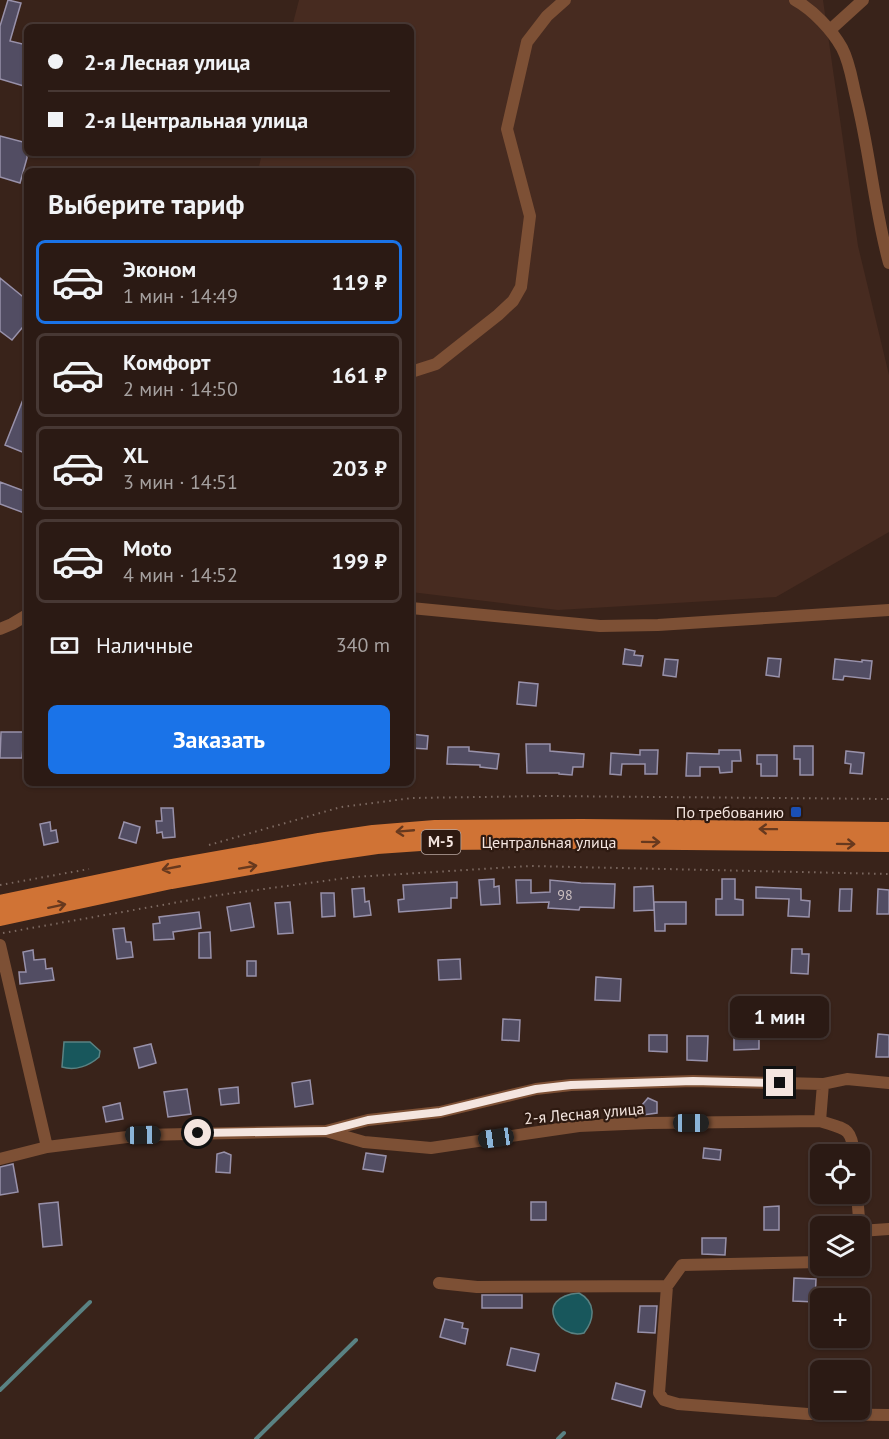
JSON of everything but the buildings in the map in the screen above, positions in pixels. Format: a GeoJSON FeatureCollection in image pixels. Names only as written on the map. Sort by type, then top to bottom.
{"type":"FeatureCollection","features":[{"type":"Feature","properties":{"kind":"main road","name":"Центральная улица"},"geometry":{"type":"LineString","coordinates":[[0,903],[189,864],[373,833],[435,828],[889,830]]}},
{"type":"Feature","properties":{"kind":"main road","name":"Центральная улица"},"geometry":{"type":"LineString","coordinates":[[0,918],[182,879],[377,846],[435,842],[568,841],[889,844]]}},
{"type":"Feature","properties":{"kind":"street"},"geometry":{"type":"LineString","coordinates":[[414,371],[436,364],[498,315],[513,301],[521,287],[530,216],[507,129],[527,42],[547,15],[565,0]]}},
{"type":"Feature","properties":{"kind":"street"},"geometry":{"type":"LineString","coordinates":[[795,0],[830,30],[846,57],[865,132],[889,263]]}},
{"type":"Feature","properties":{"kind":"street"},"geometry":{"type":"LineString","coordinates":[[830,30],[863,0]]}},
{"type":"Feature","properties":{"kind":"street"},"geometry":{"type":"LineString","coordinates":[[414,608],[600,626],[658,626],[889,610]]}},
{"type":"Feature","properties":{"kind":"street"},"geometry":{"type":"LineString","coordinates":[[0,629],[24,617]]}},
{"type":"Feature","properties":{"kind":"street"},"geometry":{"type":"LineString","coordinates":[[0,945],[47,1147]]}},
{"type":"Feature","properties":{"kind":"street"},"geometry":{"type":"LineString","coordinates":[[326,1131],[368,1120],[440,1112],[536,1089],[571,1085],[693,1081],[823,1084],[847,1079],[889,1083]]}},
{"type":"Feature","properties":{"kind":"street"},"geometry":{"type":"LineString","coordinates":[[820,1121],[823,1084]]}},
{"type":"Feature","properties":{"kind":"street","name":"2-я Лесная улица"},"geometry":{"type":"LineString","coordinates":[[0,1159],[47,1147],[143,1135],[326,1131],[364,1142],[431,1148],[579,1126],[649,1123],[820,1121],[846,1130],[853,1144]]}},
{"type":"Feature","properties":{"kind":"street"},"geometry":{"type":"LineString","coordinates":[[870,1231],[889,1229]]}},
{"type":"Feature","properties":{"kind":"street"},"geometry":{"type":"LineString","coordinates":[[810,1262],[682,1265],[668,1286],[659,1393],[664,1400],[678,1404],[808,1414],[889,1415]]}},
{"type":"Feature","properties":{"kind":"street"},"geometry":{"type":"LineString","coordinates":[[440,1283],[477,1287],[668,1286]]}},
{"type":"Feature","properties":{"kind":"path"},"geometry":{"type":"LineString","coordinates":[[204,847],[341,807],[411,798],[567,796],[889,799]]}},
{"type":"Feature","properties":{"kind":"path"},"geometry":{"type":"LineString","coordinates":[[0,885],[97,867]]}},
{"type":"Feature","properties":{"kind":"path"},"geometry":{"type":"LineString","coordinates":[[0,933],[219,895],[354,877],[518,867],[889,874]]}},
{"type":"Feature","properties":{"kind":"shaded area"},"geometry":{"type":"Polygon","coordinates":[[[299,0],[823,0],[858,246],[889,375],[889,532],[776,597],[558,610],[414,592],[414,168],[259,168],[261,156],[414,156],[414,24],[293,24],[299,0]]]}},
{"type":"Feature","properties":{"kind":"water"},"geometry":{"type":"Polygon","coordinates":[[[64,1042],[90,1042],[100,1051],[99,1057],[82,1067],[62,1067],[64,1042]]]}},
{"type":"Feature","properties":{"kind":"water"},"geometry":{"type":"Polygon","coordinates":[[[579,1293],[591,1306],[592,1317],[584,1333],[574,1334],[559,1325],[554,1318],[553,1310],[556,1302],[565,1296],[579,1293]]]}},
{"type":"Feature","properties":{"kind":"waterway"},"geometry":{"type":"LineString","coordinates":[[0,1390],[90,1302]]}},
{"type":"Feature","properties":{"kind":"waterway"},"geometry":{"type":"LineString","coordinates":[[256,1439],[356,1340]]}},
{"type":"Feature","properties":{"kind":"waterway"},"geometry":{"type":"LineString","coordinates":[[558,1439],[564,1433]]}},
{"type":"Feature","properties":{"kind":"place","name":"По требованию"},"geometry":{"type":"Point","coordinates":[796,812]}},
{"type":"Feature","properties":{"kind":"route"},"geometry":{"type":"LineString","coordinates":[[198,1133],[326,1131],[368,1120],[440,1112],[536,1089],[571,1085],[693,1081],[780,1083]]}}]}
